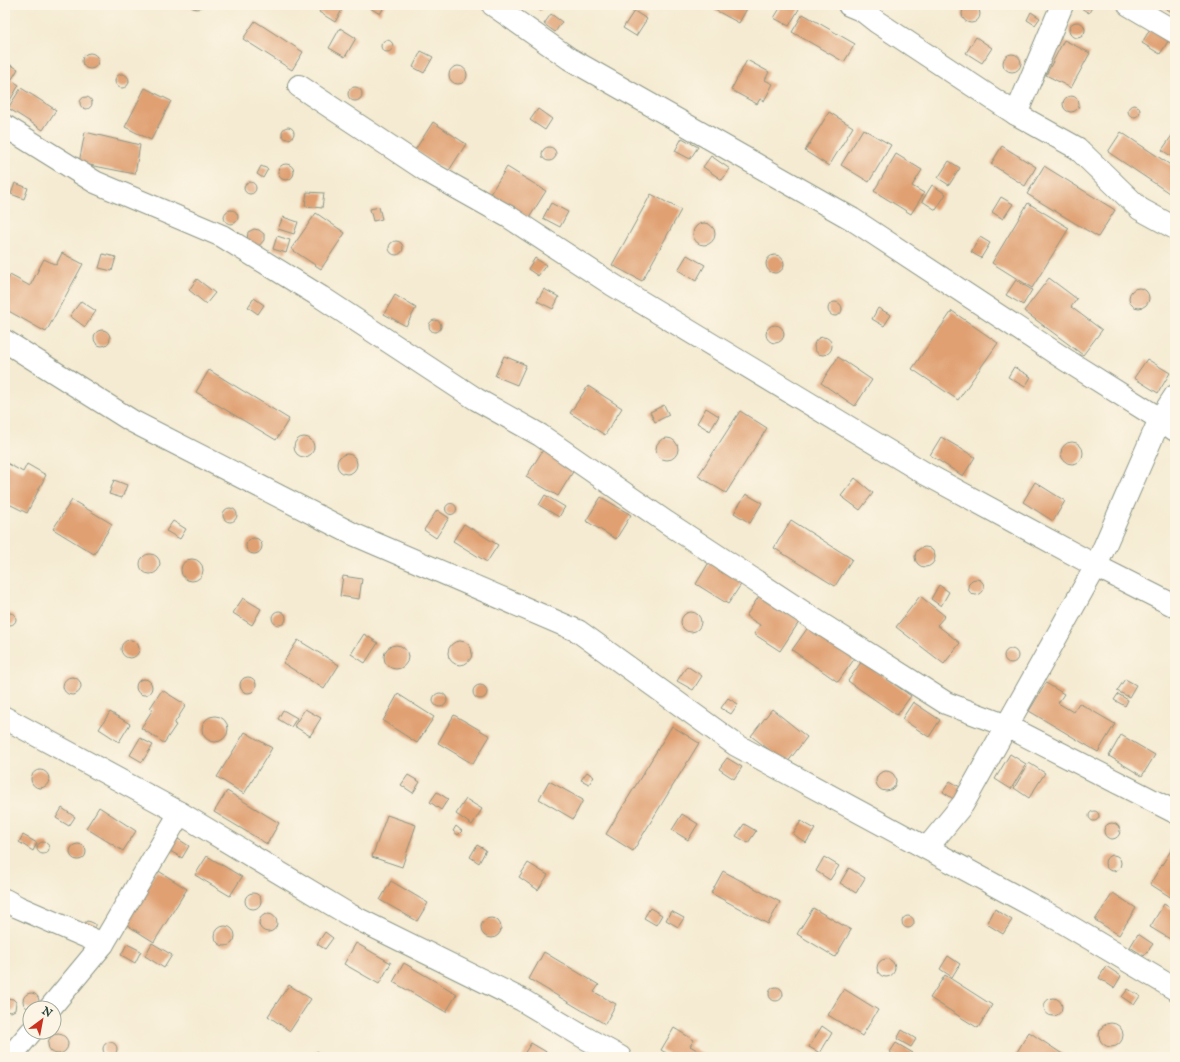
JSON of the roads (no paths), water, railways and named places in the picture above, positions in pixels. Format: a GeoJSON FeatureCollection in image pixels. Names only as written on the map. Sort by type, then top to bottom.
{"type":"FeatureCollection","features":[{"type":"Feature","properties":{"kind":"street"},"geometry":{"type":"LineString","coordinates":[[493,5],[570,59],[852,219],[1066,360],[1168,424]]}},
{"type":"Feature","properties":{"kind":"street"},"geometry":{"type":"LineString","coordinates":[[1016,114],[1062,5]]}},
{"type":"Feature","properties":{"kind":"street"},"geometry":{"type":"LineString","coordinates":[[1129,5],[1175,32]]}},
{"type":"Feature","properties":{"kind":"street"},"geometry":{"type":"LineString","coordinates":[[860,7],[877,22],[1016,114],[1077,148],[1140,210],[1175,228]]}},
{"type":"Feature","properties":{"kind":"street"},"geometry":{"type":"LineString","coordinates":[[299,86],[427,171],[509,217],[613,285],[919,470],[1096,566],[1175,606]]}},
{"type":"Feature","properties":{"kind":"street"},"geometry":{"type":"LineString","coordinates":[[5,126],[96,182],[222,236],[321,297],[476,399],[540,435],[666,522],[939,699],[1007,726],[1175,812]]}},
{"type":"Feature","properties":{"kind":"street"},"geometry":{"type":"LineString","coordinates":[[5,341],[132,421],[353,534],[578,631],[736,745],[1058,920],[1175,989]]}},
{"type":"Feature","properties":{"kind":"street"},"geometry":{"type":"LineString","coordinates":[[927,848],[963,804],[1096,566],[1168,424],[1175,396]]}},
{"type":"Feature","properties":{"kind":"street"},"geometry":{"type":"LineString","coordinates":[[5,718],[180,813],[348,914],[522,1000],[620,1057]]}},
{"type":"Feature","properties":{"kind":"street"},"geometry":{"type":"LineString","coordinates":[[57,1000],[103,944],[180,813]]}},
{"type":"Feature","properties":{"kind":"street"},"geometry":{"type":"LineString","coordinates":[[5,900],[18,908],[103,944]]}},
{"type":"Feature","properties":{"kind":"street"},"geometry":{"type":"LineString","coordinates":[[10,1057],[24,1040]]}}]}
